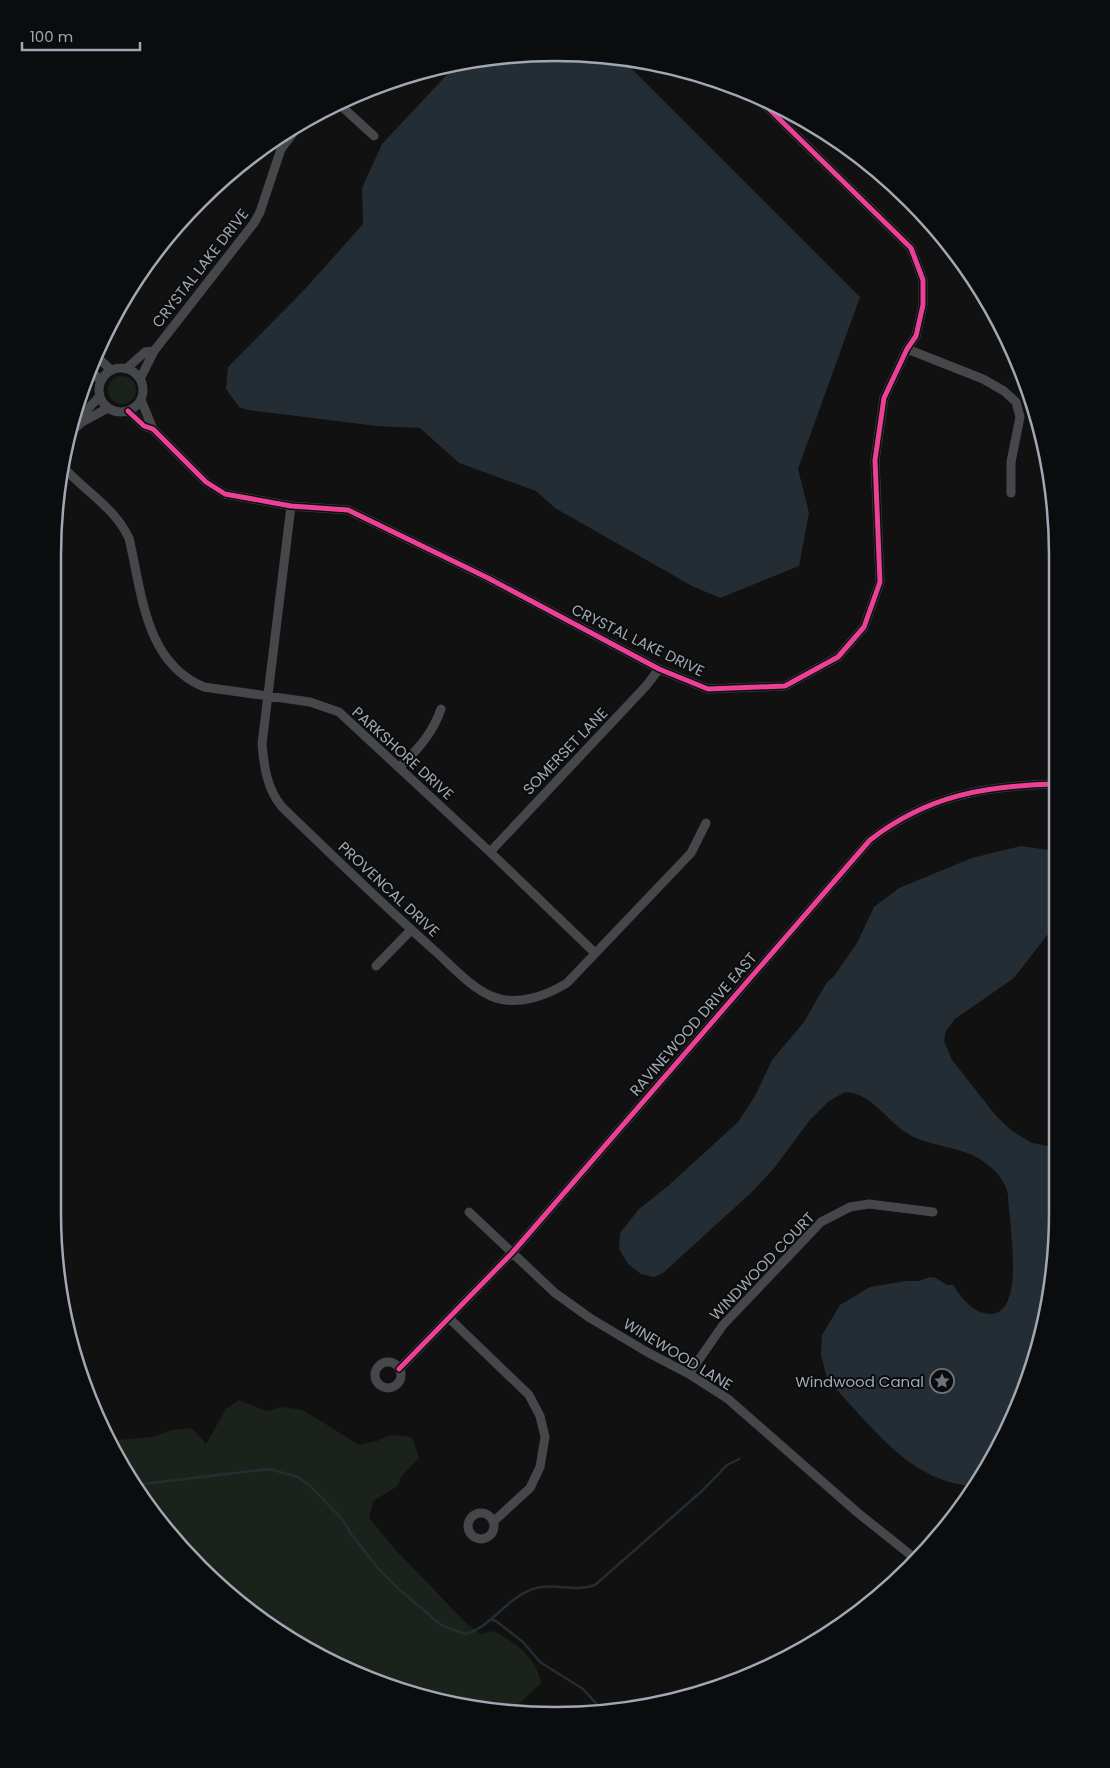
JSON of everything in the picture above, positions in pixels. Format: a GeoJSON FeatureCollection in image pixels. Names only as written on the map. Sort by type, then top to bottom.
{"type":"FeatureCollection","features":[{"type":"Feature","properties":{"kind":"street"},"geometry":{"type":"LineString","coordinates":[[344,109],[374,136]]}},
{"type":"Feature","properties":{"kind":"street","name":"CRYSTAL LAKE DRIVE"},"geometry":{"type":"LineString","coordinates":[[128,411],[144,426],[153,430],[214,489],[234,496],[291,506],[348,510],[378,523],[660,668],[708,689],[785,686],[838,657],[864,627],[880,582],[875,460],[884,398],[907,349],[916,336],[923,305],[923,280],[911,248],[772,111]]}},
{"type":"Feature","properties":{"kind":"street","name":"CRYSTAL LAKE DRIVE"},"geometry":{"type":"LineString","coordinates":[[153,430],[141,400],[143,390],[140,379],[154,351],[254,223],[260,212],[281,149],[288,139]]}},
{"type":"Feature","properties":{"kind":"street"},"geometry":{"type":"LineString","coordinates":[[907,349],[983,379],[1004,391],[1016,402],[1020,418],[1011,462],[1010,493]]}},
{"type":"Feature","properties":{"kind":"street","name":"CRYSTAL LAKE DRIVE"},"geometry":{"type":"LineString","coordinates":[[126,369],[145,352],[154,351]]}},
{"type":"Feature","properties":{"kind":"street"},"geometry":{"type":"LineString","coordinates":[[101,361],[111,370]]}},
{"type":"Feature","properties":{"kind":"street"},"geometry":{"type":"LineString","coordinates":[[140,379],[134,372],[126,369],[111,370],[101,381],[100,396],[108,408],[121,412],[128,411],[141,400]]}},
{"type":"Feature","properties":{"kind":"street"},"geometry":{"type":"LineString","coordinates":[[95,375],[101,381]]}},
{"type":"Feature","properties":{"kind":"street"},"geometry":{"type":"LineString","coordinates":[[82,422],[82,415],[100,396]]}},
{"type":"Feature","properties":{"kind":"street"},"geometry":{"type":"LineString","coordinates":[[79,425],[108,408]]}},
{"type":"Feature","properties":{"kind":"street","name":"PARKSHORE DRIVE"},"geometry":{"type":"LineString","coordinates":[[69,472],[113,512],[123,526],[129,538],[151,634],[164,656],[188,681],[204,687],[310,702],[339,712],[400,767],[595,953]]}},
{"type":"Feature","properties":{"kind":"street","name":"PROVENCAL DRIVE"},"geometry":{"type":"LineString","coordinates":[[291,506],[262,744],[264,769],[275,799],[411,930],[475,986],[491,996],[506,1000],[524,1000],[551,994],[567,983],[691,853],[706,823]]}},
{"type":"Feature","properties":{"kind":"street","name":"SOMERSET LANE"},"geometry":{"type":"LineString","coordinates":[[490,852],[646,686],[660,668]]}},
{"type":"Feature","properties":{"kind":"street"},"geometry":{"type":"LineString","coordinates":[[400,767],[427,738],[435,726],[441,709]]}},
{"type":"Feature","properties":{"kind":"street","name":"RAVINEWOOD DRIVE EAST"},"geometry":{"type":"LineString","coordinates":[[399,1369],[450,1319],[512,1253],[870,840],[889,825],[935,801],[974,791],[1019,785],[1049,784]]}},
{"type":"Feature","properties":{"kind":"street"},"geometry":{"type":"LineString","coordinates":[[376,966],[411,930]]}},
{"type":"Feature","properties":{"kind":"street","name":"WINDWOOD COURT"},"geometry":{"type":"LineString","coordinates":[[689,1374],[723,1324],[821,1222],[850,1207],[869,1204],[933,1212]]}},
{"type":"Feature","properties":{"kind":"street","name":"WINEWOOD LANE"},"geometry":{"type":"LineString","coordinates":[[469,1212],[556,1293],[590,1318],[647,1352],[689,1374],[741,1410],[858,1512],[911,1555]]}},
{"type":"Feature","properties":{"kind":"street"},"geometry":{"type":"LineString","coordinates":[[450,1319],[529,1395],[540,1416],[545,1437],[540,1467],[530,1488],[493,1522]]}},
{"type":"Feature","properties":{"kind":"shaded area"},"geometry":{"type":"Polygon","coordinates":[[[523,62],[587,62],[630,67],[860,297],[798,469],[809,513],[799,566],[720,598],[692,586],[555,508],[536,491],[459,463],[420,428],[377,426],[248,410],[239,407],[226,389],[228,367],[305,289],[363,224],[362,188],[382,144],[448,73],[491,65],[523,62]]]}},
{"type":"Feature","properties":{"kind":"shaded area"},"geometry":{"type":"Polygon","coordinates":[[[122,376],[132,380],[136,390],[132,400],[122,404],[112,400],[108,390],[112,380],[122,376]]]}},
{"type":"Feature","properties":{"kind":"shaded area"},"geometry":{"type":"Polygon","coordinates":[[[1021,846],[1049,850],[1049,933],[1014,978],[955,1019],[946,1031],[944,1041],[952,1060],[997,1117],[1012,1131],[1032,1143],[1049,1146],[1049,1213],[1045,1277],[1032,1341],[1023,1372],[998,1431],[967,1485],[949,1482],[928,1474],[893,1449],[832,1385],[827,1378],[821,1355],[822,1335],[840,1305],[870,1287],[906,1281],[919,1281],[930,1277],[936,1278],[947,1285],[953,1285],[964,1300],[979,1311],[991,1314],[1002,1310],[1009,1298],[1012,1282],[1013,1262],[1008,1195],[996,1172],[975,1156],[914,1137],[898,1127],[863,1097],[845,1092],[829,1101],[809,1121],[775,1167],[754,1190],[663,1273],[654,1277],[641,1274],[628,1264],[619,1249],[620,1233],[639,1209],[668,1186],[738,1122],[755,1096],[772,1060],[804,1022],[827,982],[834,976],[857,943],[874,907],[899,888],[972,858],[1021,846]]]}},
{"type":"Feature","properties":{"kind":"shaded area"},"geometry":{"type":"Polygon","coordinates":[[[239,1400],[267,1411],[282,1407],[303,1410],[359,1445],[377,1441],[391,1435],[412,1437],[419,1458],[401,1477],[398,1486],[373,1501],[369,1518],[394,1548],[468,1625],[481,1634],[493,1631],[523,1651],[535,1666],[541,1683],[518,1706],[459,1697],[396,1681],[337,1656],[308,1641],[254,1605],[229,1584],[184,1539],[163,1514],[127,1460],[117,1440],[152,1437],[172,1430],[192,1428],[206,1444],[226,1409],[239,1400]]]}},
{"type":"Feature","properties":{"kind":"waterway"},"geometry":{"type":"LineString","coordinates":[[142,1484],[269,1469],[298,1477],[308,1484],[344,1521],[351,1534],[376,1566],[400,1590],[441,1625],[465,1634],[482,1627],[514,1599],[533,1589],[541,1587],[580,1588],[595,1585],[703,1490],[727,1465],[739,1459]]}},
{"type":"Feature","properties":{"kind":"waterway"},"geometry":{"type":"LineString","coordinates":[[492,1620],[523,1642],[540,1662],[583,1689],[598,1705]]}},
{"type":"Feature","properties":{"kind":"cycle path"},"geometry":{"type":"LineString","coordinates":[[128,411],[144,426],[153,429],[206,482],[225,494],[291,506],[348,510],[488,578],[659,669],[708,689],[785,686],[838,657],[864,627],[880,582],[875,460],[884,398],[907,349],[916,336],[923,305],[923,280],[911,248],[772,111]]}},
{"type":"Feature","properties":{"kind":"cycle path"},"geometry":{"type":"LineString","coordinates":[[399,1369],[512,1253],[870,840],[914,813],[958,796],[1005,787],[1049,784]]}},
{"type":"Feature","properties":{"kind":"place","name":"Windwood Canal"},"geometry":{"type":"Point","coordinates":[942,1381]}}]}
